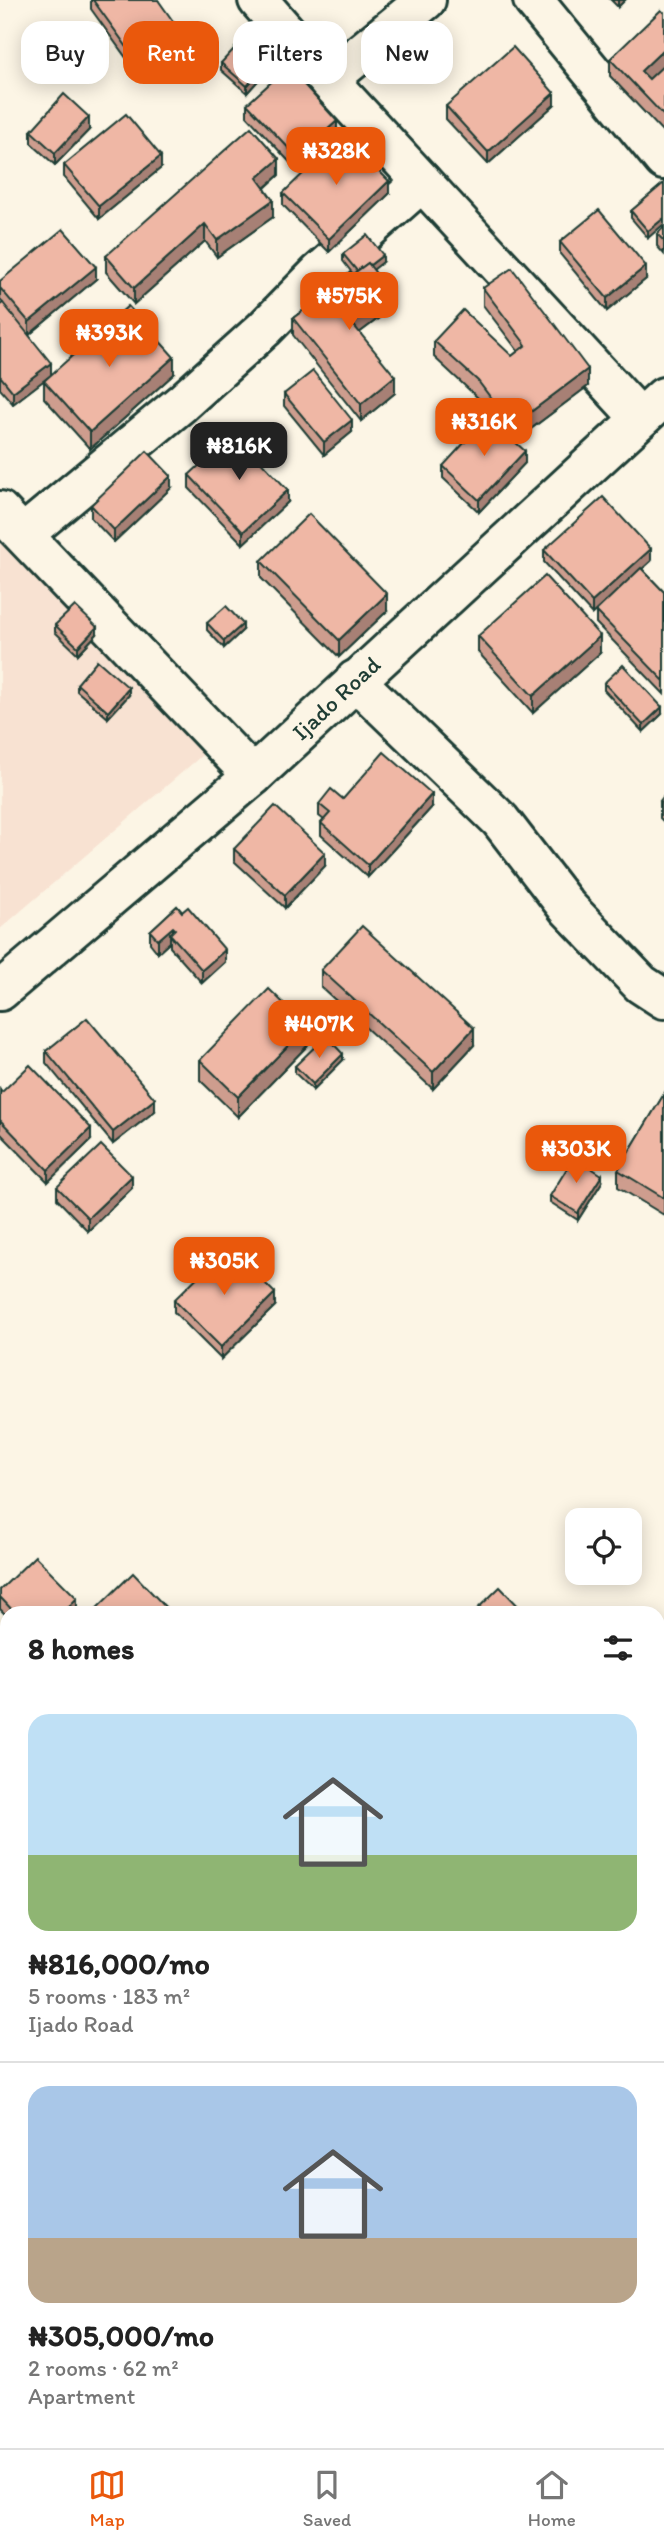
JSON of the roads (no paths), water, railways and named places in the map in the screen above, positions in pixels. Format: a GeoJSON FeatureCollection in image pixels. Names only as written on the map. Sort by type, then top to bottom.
{"type":"FeatureCollection","features":[{"type":"Feature","properties":{"kind":"street"},"geometry":{"type":"LineString","coordinates":[[258,0],[276,21]]}},
{"type":"Feature","properties":{"kind":"street"},"geometry":{"type":"LineString","coordinates":[[347,64],[426,0]]}},
{"type":"Feature","properties":{"kind":"street"},"geometry":{"type":"LineString","coordinates":[[533,0],[664,160]]}},
{"type":"Feature","properties":{"kind":"street"},"geometry":{"type":"LineString","coordinates":[[332,84],[422,182],[652,407]]}},
{"type":"Feature","properties":{"kind":"street"},"geometry":{"type":"LineString","coordinates":[[253,776],[12,523],[192,393],[264,329],[319,273],[422,182]]}},
{"type":"Feature","properties":{"kind":"street","name":"Ijado Road"},"geometry":{"type":"LineString","coordinates":[[0,991],[253,776],[652,407]]}},
{"type":"Feature","properties":{"kind":"street"},"geometry":{"type":"LineString","coordinates":[[355,680],[500,820],[567,907],[641,984],[664,999]]}}]}
